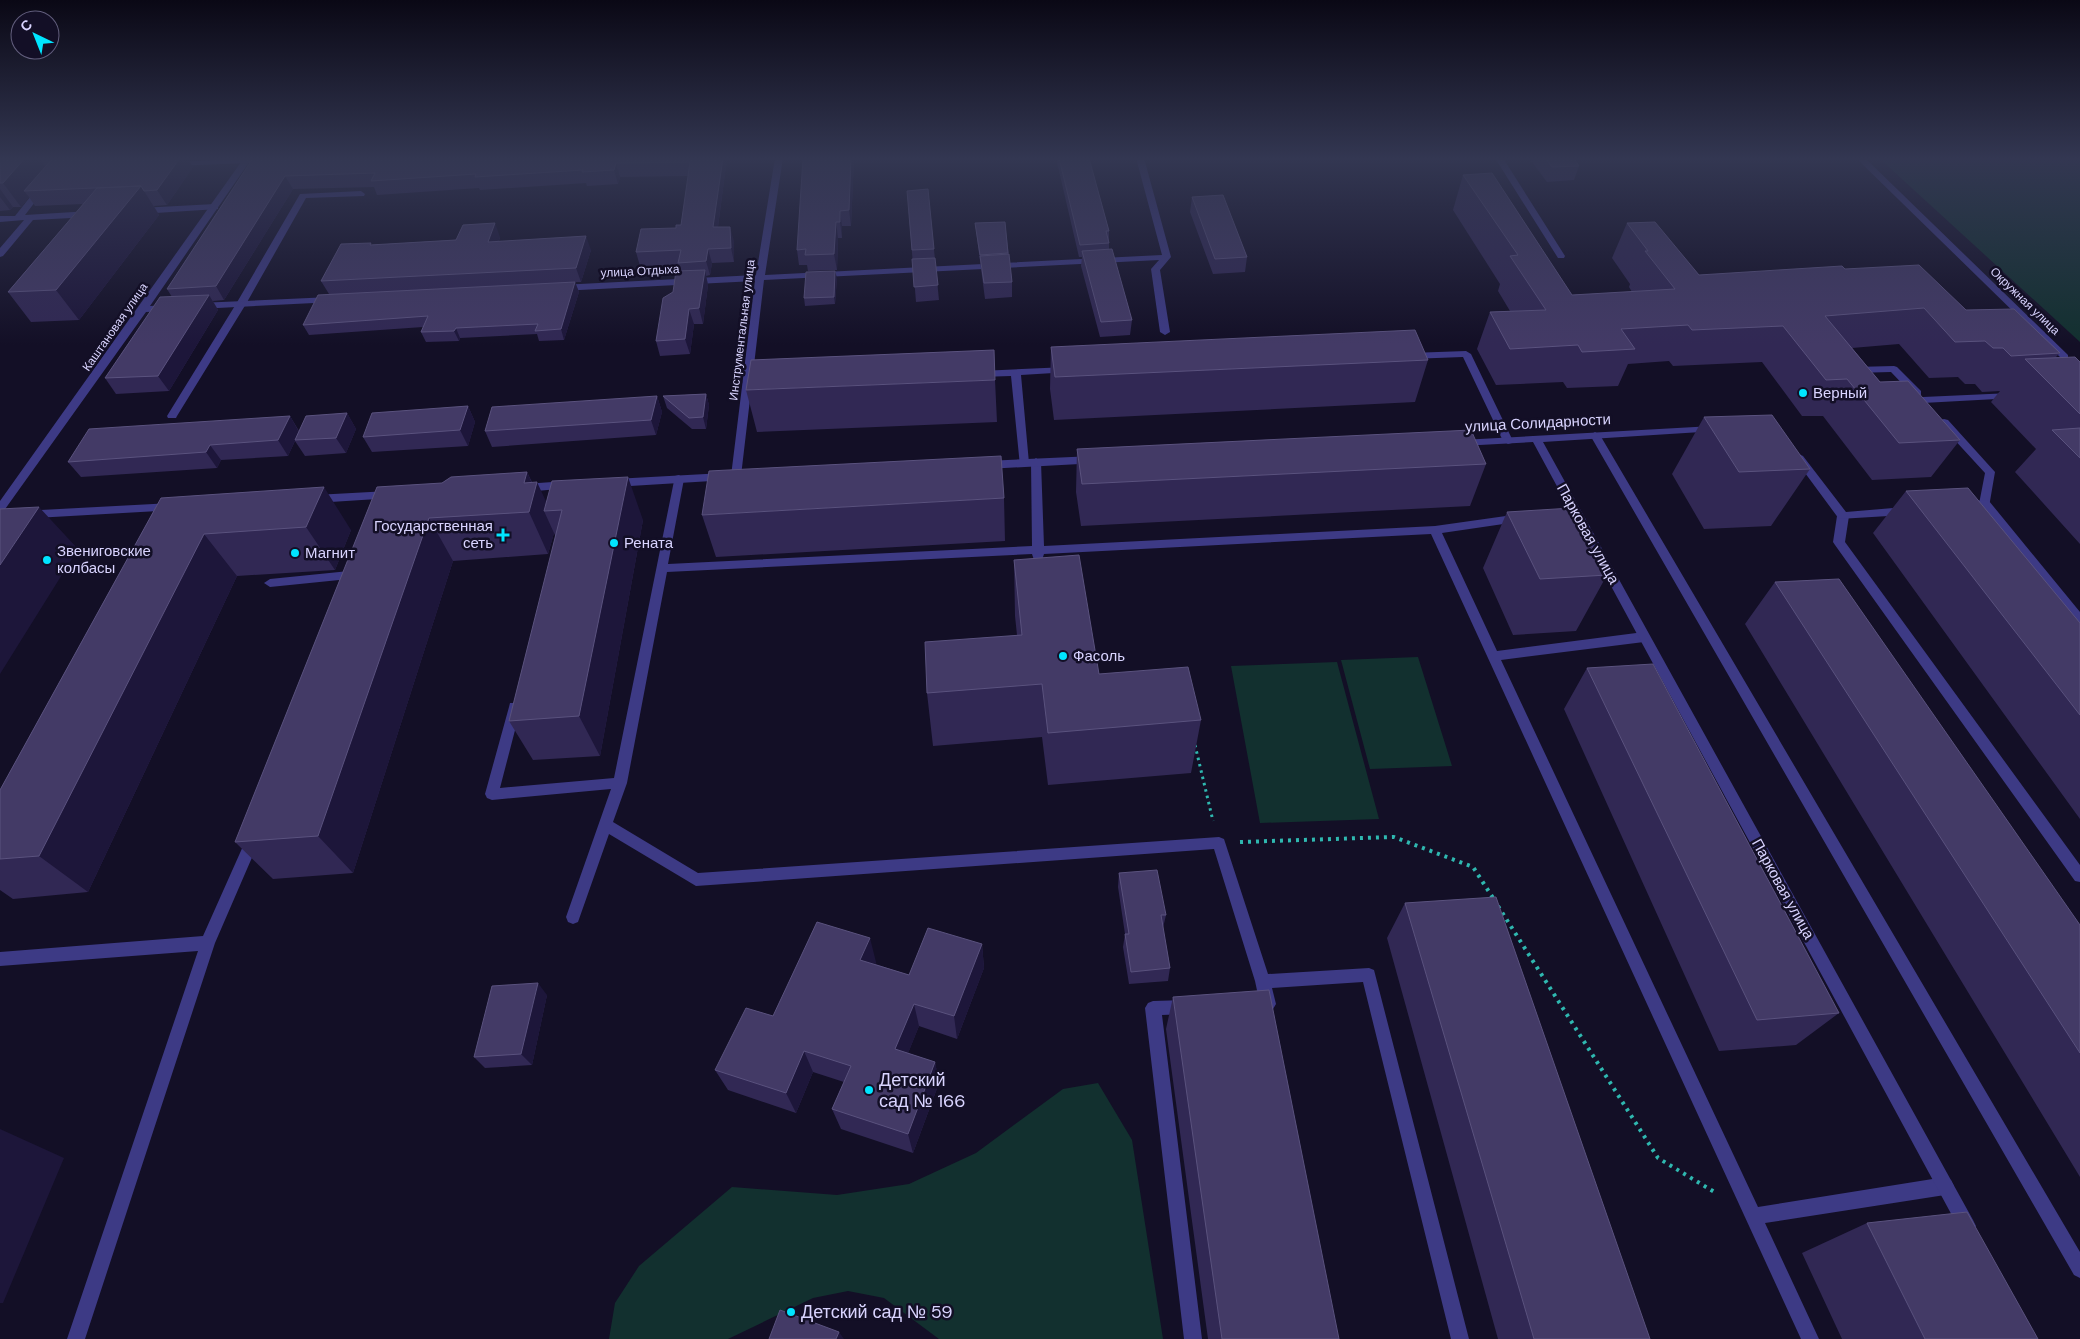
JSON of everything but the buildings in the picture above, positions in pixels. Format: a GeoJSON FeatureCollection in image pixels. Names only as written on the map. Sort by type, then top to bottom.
{"type":"FeatureCollection","features":[{"type":"Feature","properties":{"kind":"street"},"geometry":{"type":"LineString","coordinates":[[0,254],[28,220]]}},
{"type":"Feature","properties":{"kind":"street","name":"Каштановая улица"},"geometry":{"type":"LineString","coordinates":[[0,508],[205,220]]}},
{"type":"Feature","properties":{"kind":"street"},"geometry":{"type":"LineString","coordinates":[[172,416],[241,304],[288,220]]}},
{"type":"Feature","properties":{"kind":"street","name":"Инструментальная улица"},"geometry":{"type":"LineString","coordinates":[[679,479],[741,476],[753,383],[760,278],[769,220]]}},
{"type":"Feature","properties":{"kind":"street"},"geometry":{"type":"LineString","coordinates":[[1157,220],[1167,257],[1155,269],[1165,332]]}},
{"type":"Feature","properties":{"kind":"street"},"geometry":{"type":"LineString","coordinates":[[1539,220],[1562,256]]}},
{"type":"Feature","properties":{"kind":"street","name":"Окружная улица"},"geometry":{"type":"LineString","coordinates":[[1924,220],[2068,360]]}},
{"type":"Feature","properties":{"kind":"street","name":"улица Отдыха"},"geometry":{"type":"LineString","coordinates":[[554,288],[1167,257]]}},
{"type":"Feature","properties":{"kind":"street"},"geometry":{"type":"LineString","coordinates":[[143,309],[339,299]]}},
{"type":"Feature","properties":{"kind":"street"},"geometry":{"type":"LineString","coordinates":[[1396,357],[1466,354],[1508,440]]}},
{"type":"Feature","properties":{"kind":"street"},"geometry":{"type":"LineString","coordinates":[[1846,371],[1894,369],[1990,472],[1985,504],[2080,620]]}},
{"type":"Feature","properties":{"kind":"street"},"geometry":{"type":"LineString","coordinates":[[966,374],[1074,370]]}},
{"type":"Feature","properties":{"kind":"street"},"geometry":{"type":"LineString","coordinates":[[1016,372],[1030,463],[1039,566]]}},
{"type":"Feature","properties":{"kind":"street"},"geometry":{"type":"LineString","coordinates":[[1923,400],[2019,395]]}},
{"type":"Feature","properties":{"kind":"street","name":"улица Солидарности"},"geometry":{"type":"LineString","coordinates":[[1449,443],[1728,429]]}},
{"type":"Feature","properties":{"kind":"street"},"geometry":{"type":"LineString","coordinates":[[1595,435],[2080,1269]]}},
{"type":"Feature","properties":{"kind":"street","name":"Парковая улица"},"geometry":{"type":"LineString","coordinates":[[1536,439],[1973,1237]]}},
{"type":"Feature","properties":{"kind":"street"},"geometry":{"type":"LineString","coordinates":[[1792,448],[1843,516],[1839,542],[2080,876]]}},
{"type":"Feature","properties":{"kind":"street"},"geometry":{"type":"LineString","coordinates":[[974,465],[1104,459]]}},
{"type":"Feature","properties":{"kind":"street"},"geometry":{"type":"LineString","coordinates":[[573,917],[620,783],[679,479],[603,484]]}},
{"type":"Feature","properties":{"kind":"street"},"geometry":{"type":"LineString","coordinates":[[516,488],[576,488]]}},
{"type":"Feature","properties":{"kind":"street"},"geometry":{"type":"LineString","coordinates":[[302,500],[400,494],[393,512]]}},
{"type":"Feature","properties":{"kind":"street"},"geometry":{"type":"LineString","coordinates":[[1957,507],[1985,504]]}},
{"type":"Feature","properties":{"kind":"street"},"geometry":{"type":"LineString","coordinates":[[0,516],[185,506]]}},
{"type":"Feature","properties":{"kind":"street"},"geometry":{"type":"LineString","coordinates":[[1557,513],[1575,510]]}},
{"type":"Feature","properties":{"kind":"street"},"geometry":{"type":"LineString","coordinates":[[1843,516],[1919,510]]}},
{"type":"Feature","properties":{"kind":"street"},"geometry":{"type":"LineString","coordinates":[[663,568],[1435,530],[1538,515]]}},
{"type":"Feature","properties":{"kind":"street"},"geometry":{"type":"LineString","coordinates":[[1435,530],[1810,1339]]}},
{"type":"Feature","properties":{"kind":"street"},"geometry":{"type":"LineString","coordinates":[[270,583],[370,569],[361,591]]}},
{"type":"Feature","properties":{"kind":"street"},"geometry":{"type":"LineString","coordinates":[[1494,656],[1644,637]]}},
{"type":"Feature","properties":{"kind":"street"},"geometry":{"type":"LineString","coordinates":[[518,697],[492,794],[620,783]]}},
{"type":"Feature","properties":{"kind":"street"},"geometry":{"type":"LineString","coordinates":[[606,825],[696,880],[1218,843],[1263,980],[1268,1004],[1249,1004]]}},
{"type":"Feature","properties":{"kind":"street"},"geometry":{"type":"LineString","coordinates":[[76,1339],[208,942],[259,826]]}},
{"type":"Feature","properties":{"kind":"street"},"geometry":{"type":"LineString","coordinates":[[0,959],[208,942]]}},
{"type":"Feature","properties":{"kind":"street"},"geometry":{"type":"LineString","coordinates":[[1263,980],[1369,975],[1460,1339]]}},
{"type":"Feature","properties":{"kind":"street"},"geometry":{"type":"LineString","coordinates":[[1193,1339],[1153,1008],[1201,1006]]}},
{"type":"Feature","properties":{"kind":"street"},"geometry":{"type":"LineString","coordinates":[[1753,1216],[1945,1186]]}},
{"type":"Feature","properties":{"kind":"path"},"geometry":{"type":"LineString","coordinates":[[1194,743],[1218,843],[1394,837],[1473,867],[1658,1158],[1753,1216]]}},
{"type":"Feature","properties":{"kind":"green space"},"geometry":{"type":"Polygon","coordinates":[[[1947,220],[2080,220],[2080,342],[1947,220]]]}},
{"type":"Feature","properties":{"kind":"green space"},"geometry":{"type":"Polygon","coordinates":[[[1418,657],[1452,766],[1370,769],[1341,660],[1418,657]]]}},
{"type":"Feature","properties":{"kind":"green space"},"geometry":{"type":"Polygon","coordinates":[[[1337,662],[1379,819],[1260,823],[1231,666],[1337,662]]]}},
{"type":"Feature","properties":{"kind":"green space"},"geometry":{"type":"Polygon","coordinates":[[[1098,1083],[1132,1140],[1163,1339],[939,1339],[884,1298],[848,1291],[813,1298],[728,1339],[609,1339],[615,1303],[639,1266],[732,1187],[837,1195],[909,1184],[976,1153],[1063,1089],[1098,1083]]]}},
{"type":"Feature","properties":{"kind":"place","name":"Верный"},"geometry":{"type":"Point","coordinates":[1803,393]}},
{"type":"Feature","properties":{"kind":"place","name":"Государственная сеть"},"geometry":{"type":"Point","coordinates":[503,535]}},
{"type":"Feature","properties":{"kind":"place","name":"Рената"},"geometry":{"type":"Point","coordinates":[614,543]}},
{"type":"Feature","properties":{"kind":"place","name":"Магнит"},"geometry":{"type":"Point","coordinates":[295,553]}},
{"type":"Feature","properties":{"kind":"place","name":"Звениговские колбасы"},"geometry":{"type":"Point","coordinates":[47,560]}},
{"type":"Feature","properties":{"kind":"place","name":"Фасоль"},"geometry":{"type":"Point","coordinates":[1063,656]}},
{"type":"Feature","properties":{"kind":"place","name":"Детский сад № 166"},"geometry":{"type":"Point","coordinates":[869,1090]}},
{"type":"Feature","properties":{"kind":"place","name":"Детский сад № 59"},"geometry":{"type":"Point","coordinates":[791,1312]}}]}
